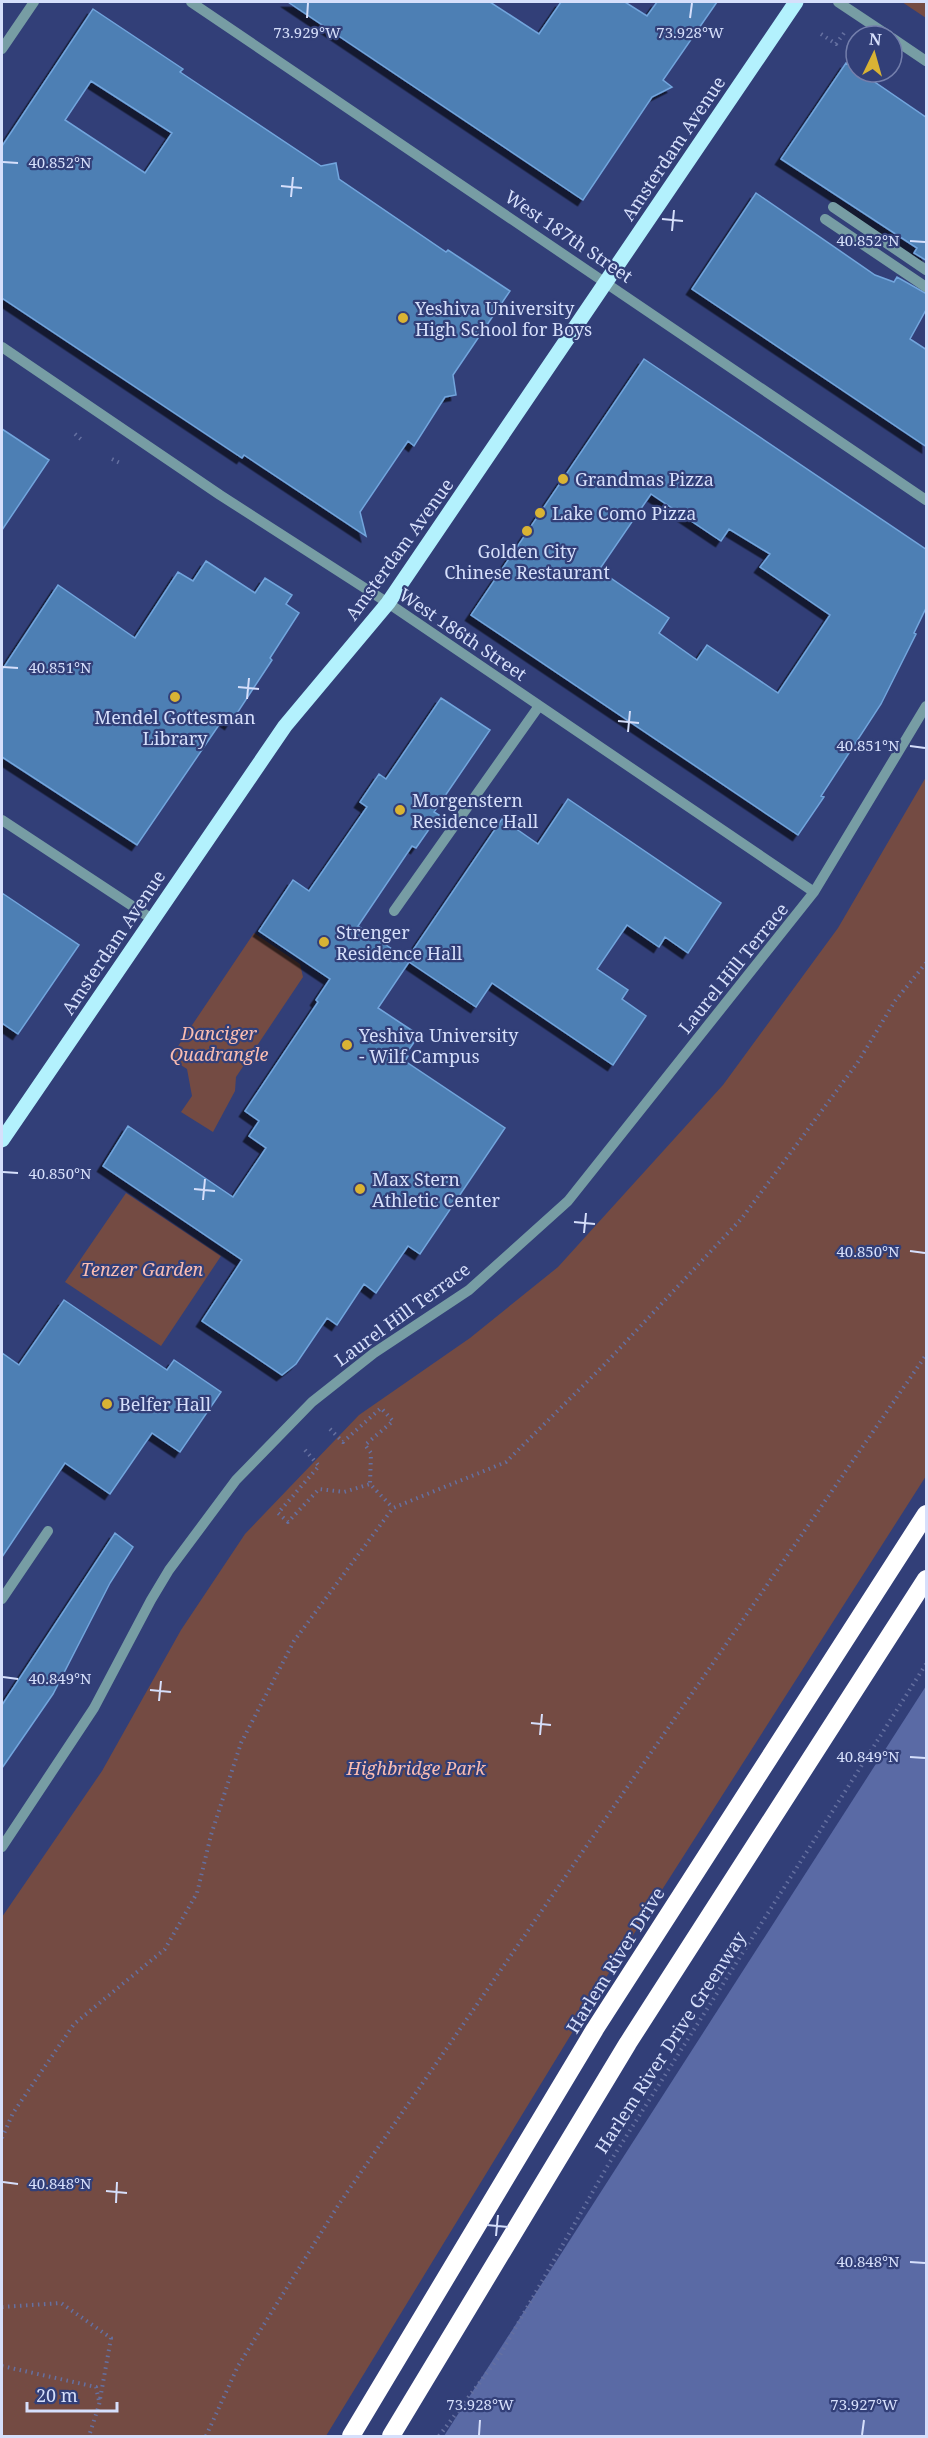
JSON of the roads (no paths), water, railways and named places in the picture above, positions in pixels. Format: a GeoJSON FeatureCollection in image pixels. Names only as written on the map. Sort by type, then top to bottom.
{"type":"FeatureCollection","features":[{"type":"Feature","properties":{"kind":"highway","name":"Harlem River Drive"},"geometry":{"type":"LineString","coordinates":[[351,2436],[595,2029],[927,1514]]}},
{"type":"Feature","properties":{"kind":"highway"},"geometry":{"type":"LineString","coordinates":[[391,2436],[628,2043],[927,1579]]}},
{"type":"Feature","properties":{"kind":"main road","name":"Amsterdam Avenue"},"geometry":{"type":"LineString","coordinates":[[2,1140],[285,726],[388,603],[796,2]]}},
{"type":"Feature","properties":{"kind":"street"},"geometry":{"type":"LineString","coordinates":[[2,50],[34,2]]}},
{"type":"Feature","properties":{"kind":"street","name":"West 187th Street"},"geometry":{"type":"LineString","coordinates":[[191,2],[927,500]]}},
{"type":"Feature","properties":{"kind":"street"},"geometry":{"type":"LineString","coordinates":[[838,2],[871,24]]}},
{"type":"Feature","properties":{"kind":"street"},"geometry":{"type":"LineString","coordinates":[[904,46],[927,62]]}},
{"type":"Feature","properties":{"kind":"street"},"geometry":{"type":"LineString","coordinates":[[833,207],[927,270]]}},
{"type":"Feature","properties":{"kind":"street"},"geometry":{"type":"LineString","coordinates":[[825,219],[927,287]]}},
{"type":"Feature","properties":{"kind":"street","name":"West 186th Street"},"geometry":{"type":"LineString","coordinates":[[2,347],[220,495],[388,603],[814,892]]}},
{"type":"Feature","properties":{"kind":"street"},"geometry":{"type":"LineString","coordinates":[[394,911],[539,706]]}},
{"type":"Feature","properties":{"kind":"street","name":"Laurel Hill Terrace"},"geometry":{"type":"LineString","coordinates":[[2,1847],[94,1708],[165,1576],[236,1480],[318,1397],[374,1353],[469,1290],[568,1201],[814,892],[927,706]]}},
{"type":"Feature","properties":{"kind":"street"},"geometry":{"type":"LineString","coordinates":[[2,820],[152,919]]}},
{"type":"Feature","properties":{"kind":"street"},"geometry":{"type":"LineString","coordinates":[[2,1599],[48,1531]]}},
{"type":"Feature","properties":{"kind":"water"},"geometry":{"type":"Polygon","coordinates":[[[926,1686],[926,2436],[444,2436],[926,1686]]]}},
{"type":"Feature","properties":{"kind":"place","name":"Yeshiva University High School for Boys"},"geometry":{"type":"Point","coordinates":[403,318]}},
{"type":"Feature","properties":{"kind":"place","name":"Grandmas Pizza"},"geometry":{"type":"Point","coordinates":[563,479]}},
{"type":"Feature","properties":{"kind":"place","name":"Lake Como Pizza"},"geometry":{"type":"Point","coordinates":[540,513]}},
{"type":"Feature","properties":{"kind":"place","name":"Golden City Chinese Restaurant"},"geometry":{"type":"Point","coordinates":[527,531]}},
{"type":"Feature","properties":{"kind":"place","name":"Mendel Gottesman Library"},"geometry":{"type":"Point","coordinates":[175,697]}},
{"type":"Feature","properties":{"kind":"place","name":"Morgenstern Residence Hall"},"geometry":{"type":"Point","coordinates":[400,810]}},
{"type":"Feature","properties":{"kind":"place","name":"Strenger Residence Hall"},"geometry":{"type":"Point","coordinates":[324,942]}},
{"type":"Feature","properties":{"kind":"place","name":"Yeshiva University - Wilf Campus"},"geometry":{"type":"Point","coordinates":[347,1045]}},
{"type":"Feature","properties":{"kind":"place","name":"Max Stern Athletic Center"},"geometry":{"type":"Point","coordinates":[360,1189]}},
{"type":"Feature","properties":{"kind":"place","name":"Belfer Hall"},"geometry":{"type":"Point","coordinates":[107,1404]}},
{"type":"Feature","properties":{"kind":"park label","name":"Danciger Quadrangle"},"geometry":{"type":"Point","coordinates":[219,1043]}},
{"type":"Feature","properties":{"kind":"park label","name":"Tenzer Garden"},"geometry":{"type":"Point","coordinates":[142,1269]}},
{"type":"Feature","properties":{"kind":"park label","name":"Highbridge Park"},"geometry":{"type":"Point","coordinates":[416,1768]}}]}
